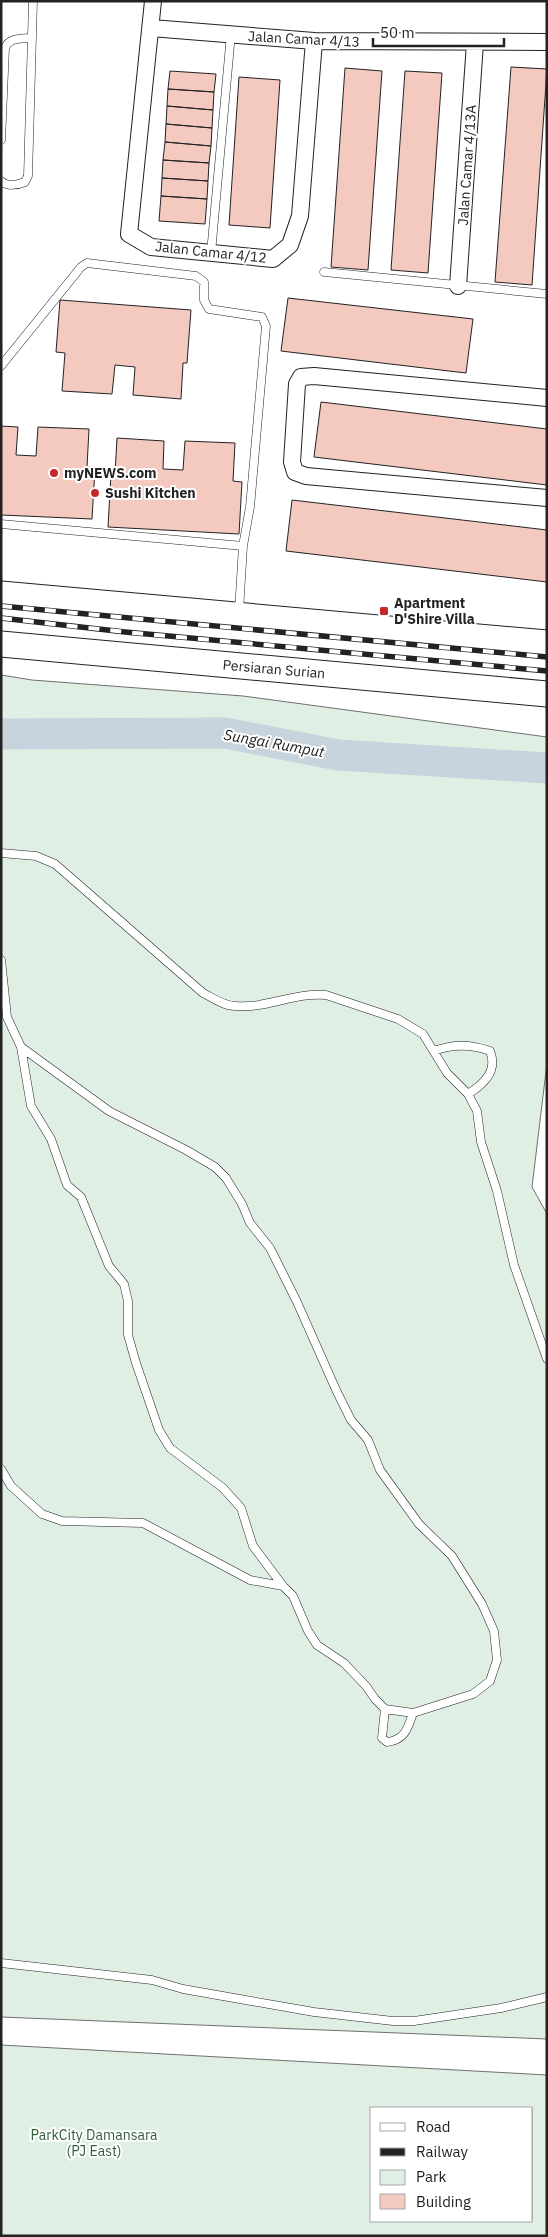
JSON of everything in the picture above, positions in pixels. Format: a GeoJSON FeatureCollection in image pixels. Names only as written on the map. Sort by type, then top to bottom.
{"type":"FeatureCollection","features":[{"type":"Feature","properties":{"kind":"main road"},"geometry":{"type":"LineString","coordinates":[[1,594],[547,643]]}},
{"type":"Feature","properties":{"kind":"main road","name":"Persiaran Surian"},"geometry":{"type":"LineString","coordinates":[[1,644],[547,694]]}},
{"type":"Feature","properties":{"kind":"street","name":"Jalan Camar 4/12"},"geometry":{"type":"LineString","coordinates":[[153,1],[129,234],[151,247],[273,259],[290,245],[300,216],[314,41]]}},
{"type":"Feature","properties":{"kind":"street","name":"Jalan Camar 4/13"},"geometry":{"type":"LineString","coordinates":[[151,28],[314,41],[475,44],[547,42]]}},
{"type":"Feature","properties":{"kind":"street","name":"Jalan Camar 4/13A"},"geometry":{"type":"LineString","coordinates":[[458,286],[475,44]]}},
{"type":"Feature","properties":{"kind":"street"},"geometry":{"type":"LineString","coordinates":[[547,398],[314,376],[301,378],[297,384],[292,462],[295,472],[306,476],[547,498]]}},
{"type":"Feature","properties":{"kind":"lane"},"geometry":{"type":"LineString","coordinates":[[1,182],[9,185],[21,183],[25,182],[28,176],[33,1]]}},
{"type":"Feature","properties":{"kind":"lane"},"geometry":{"type":"LineString","coordinates":[[211,253],[231,34]]}},
{"type":"Feature","properties":{"kind":"lane"},"geometry":{"type":"LineString","coordinates":[[1,140],[5,48],[12,40],[32,38]]}},
{"type":"Feature","properties":{"kind":"lane"},"geometry":{"type":"LineString","coordinates":[[1,366],[81,267],[87,263],[196,276],[204,282],[204,300],[208,309],[262,317],[266,326],[250,507],[243,546],[239,615]]}},
{"type":"Feature","properties":{"kind":"lane"},"geometry":{"type":"LineString","coordinates":[[324,272],[547,294]]}},
{"type":"Feature","properties":{"kind":"lane"},"geometry":{"type":"LineString","coordinates":[[1,524],[243,546]]}},
{"type":"Feature","properties":{"kind":"lane"},"geometry":{"type":"LineString","coordinates":[[1,853],[36,856],[55,864],[203,992],[222,1003],[235,1006],[280,1001],[315,994],[326,995],[398,1019],[423,1034],[447,1073],[468,1094],[477,1112],[481,1142],[497,1192],[514,1265],[547,1359]]}},
{"type":"Feature","properties":{"kind":"lane"},"geometry":{"type":"LineString","coordinates":[[1,960],[6,1011],[10,1026],[20,1047],[32,1106],[51,1139],[68,1185],[82,1197],[109,1266],[124,1284],[128,1302],[128,1335],[159,1430],[170,1448],[223,1488],[241,1508],[253,1546],[283,1586],[293,1596],[308,1631],[317,1645],[344,1663],[385,1709],[413,1713],[473,1694],[490,1681],[497,1660],[494,1631],[482,1604],[452,1556],[419,1524],[380,1470],[368,1440],[352,1420],[336,1392],[297,1302],[270,1248],[250,1223],[242,1204],[226,1178],[215,1167],[186,1150],[108,1111],[20,1047]]}},
{"type":"Feature","properties":{"kind":"lane"},"geometry":{"type":"LineString","coordinates":[[434,1051],[449,1045],[469,1046],[490,1051],[493,1060],[492,1072],[468,1094]]}},
{"type":"Feature","properties":{"kind":"lane"},"geometry":{"type":"LineString","coordinates":[[1,1470],[11,1486],[42,1514],[62,1521],[143,1523],[250,1580],[283,1586]]}},
{"type":"Feature","properties":{"kind":"lane"},"geometry":{"type":"LineString","coordinates":[[385,1709],[382,1738],[387,1742],[395,1741],[404,1734],[408,1729],[413,1713]]}},
{"type":"Feature","properties":{"kind":"lane"},"geometry":{"type":"LineString","coordinates":[[1,1963],[152,1980],[182,1990],[314,2012],[393,2021],[414,2021],[493,2009],[547,1997]]}},
{"type":"Feature","properties":{"kind":"green space"},"geometry":{"type":"Polygon","coordinates":[[[1,675],[32,680],[243,696],[547,737],[547,1063],[532,1187],[547,1214],[547,2039],[1,2017],[1,675]]]}},
{"type":"Feature","properties":{"kind":"green space","name":"ParkCity Damansara (PJ East)"},"geometry":{"type":"Polygon","coordinates":[[[1,2045],[547,2075],[547,2236],[1,2236],[1,2045]]]}},
{"type":"Feature","properties":{"kind":"building"},"geometry":{"type":"Polygon","coordinates":[[[511,67],[547,69],[532,285],[495,282],[511,67]]]}},
{"type":"Feature","properties":{"kind":"building"},"geometry":{"type":"Polygon","coordinates":[[[345,68],[382,71],[368,270],[331,267],[345,68]]]}},
{"type":"Feature","properties":{"kind":"building"},"geometry":{"type":"Polygon","coordinates":[[[170,71],[216,74],[214,92],[168,89],[170,71]]]}},
{"type":"Feature","properties":{"kind":"building"},"geometry":{"type":"Polygon","coordinates":[[[405,71],[442,73],[428,273],[391,270],[405,71]]]}},
{"type":"Feature","properties":{"kind":"building"},"geometry":{"type":"Polygon","coordinates":[[[239,77],[280,80],[270,228],[229,225],[239,77]]]}},
{"type":"Feature","properties":{"kind":"building"},"geometry":{"type":"Polygon","coordinates":[[[168,89],[214,92],[213,110],[167,106],[168,89]]]}},
{"type":"Feature","properties":{"kind":"building"},"geometry":{"type":"Polygon","coordinates":[[[167,106],[213,110],[212,128],[166,124],[167,106]]]}},
{"type":"Feature","properties":{"kind":"building"},"geometry":{"type":"Polygon","coordinates":[[[166,124],[212,128],[211,146],[165,142],[166,124]]]}},
{"type":"Feature","properties":{"kind":"building"},"geometry":{"type":"Polygon","coordinates":[[[165,142],[211,146],[209,163],[163,160],[165,142]]]}},
{"type":"Feature","properties":{"kind":"building"},"geometry":{"type":"Polygon","coordinates":[[[163,160],[209,163],[208,181],[162,178],[163,160]]]}},
{"type":"Feature","properties":{"kind":"building"},"geometry":{"type":"Polygon","coordinates":[[[162,178],[208,181],[207,199],[161,196],[162,178]]]}},
{"type":"Feature","properties":{"kind":"building"},"geometry":{"type":"Polygon","coordinates":[[[161,196],[207,199],[205,224],[159,221],[161,196]]]}},
{"type":"Feature","properties":{"kind":"building"},"geometry":{"type":"Polygon","coordinates":[[[288,298],[473,319],[466,373],[281,351],[288,298]]]}},
{"type":"Feature","properties":{"kind":"building"},"geometry":{"type":"Polygon","coordinates":[[[60,300],[191,310],[187,363],[183,363],[181,399],[133,395],[135,367],[115,365],[112,394],[62,391],[65,353],[56,352],[60,300]]]}},
{"type":"Feature","properties":{"kind":"building"},"geometry":{"type":"Polygon","coordinates":[[[321,402],[547,429],[547,485],[314,457],[321,402]]]}},
{"type":"Feature","properties":{"kind":"building"},"geometry":{"type":"Polygon","coordinates":[[[1,426],[18,427],[16,455],[36,456],[38,427],[89,429],[87,467],[95,468],[92,519],[1,515],[1,426]]]}},
{"type":"Feature","properties":{"kind":"building"},"geometry":{"type":"Polygon","coordinates":[[[117,438],[164,441],[163,469],[183,470],[185,441],[235,443],[233,481],[242,482],[239,534],[108,527],[111,474],[115,474],[117,438]]]}},
{"type":"Feature","properties":{"kind":"building"},"geometry":{"type":"Polygon","coordinates":[[[292,500],[547,530],[547,582],[286,551],[292,500]]]}},
{"type":"Feature","properties":{"kind":"waterway","name":"Sungai Rumput"},"geometry":{"type":"LineString","coordinates":[[1,734],[225,733],[338,755],[547,768]]}},
{"type":"Feature","properties":{"kind":"railway"},"geometry":{"type":"LineString","coordinates":[[1,606],[547,657]]}},
{"type":"Feature","properties":{"kind":"railway"},"geometry":{"type":"LineString","coordinates":[[1,618],[125,632],[547,671]]}},
{"type":"Feature","properties":{"kind":"place","name":"myNEWS.com"},"geometry":{"type":"Point","coordinates":[54,473]}},
{"type":"Feature","properties":{"kind":"place","name":"Sushi Kitchen"},"geometry":{"type":"Point","coordinates":[95,493]}},
{"type":"Feature","properties":{"kind":"place","name":"Apartment D'Shire Villa"},"geometry":{"type":"Point","coordinates":[384,611]}}]}
